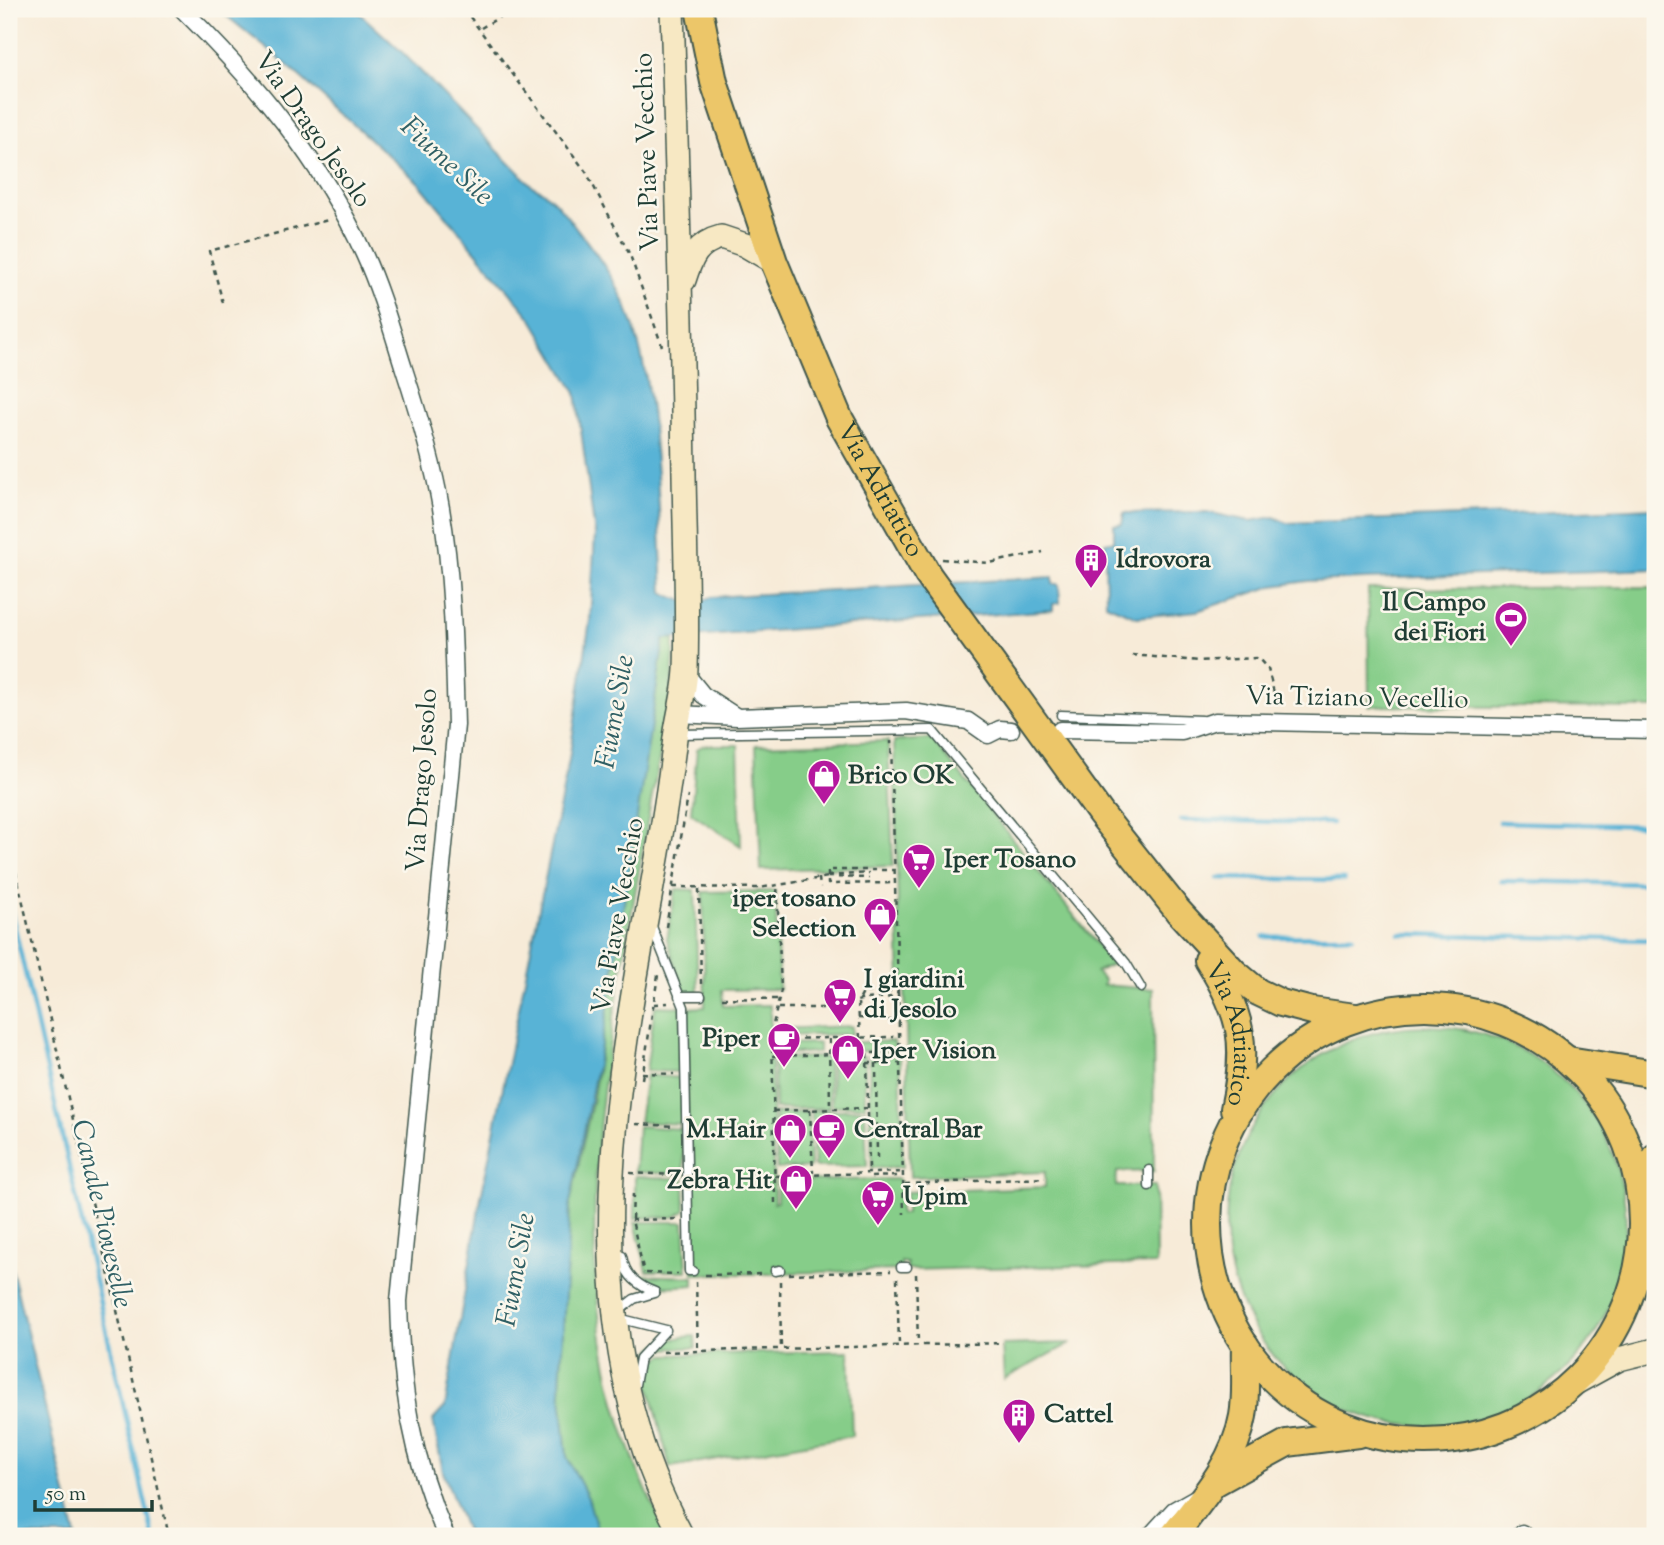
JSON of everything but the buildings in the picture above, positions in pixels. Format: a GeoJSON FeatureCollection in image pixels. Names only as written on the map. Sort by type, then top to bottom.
{"type":"FeatureCollection","features":[{"type":"Feature","properties":{"kind":"main road","name":"Via Adriatico"},"geometry":{"type":"LineString","coordinates":[[699,9],[714,82],[774,262],[839,418],[928,575],[962,626],[1101,814],[1178,911],[1234,972],[1258,992],[1312,1011],[1355,1017]]}},
{"type":"Feature","properties":{"kind":"main road","name":"Via Adriatico"},"geometry":{"type":"LineString","coordinates":[[1178,911],[1232,1000],[1240,1020],[1241,1074],[1230,1125]]}},
{"type":"Feature","properties":{"kind":"main road"},"geometry":{"type":"LineString","coordinates":[[1641,1238],[1637,1179],[1623,1135],[1599,1094],[1568,1060],[1515,1026],[1467,1010],[1429,1006],[1392,1008],[1355,1017],[1316,1034],[1282,1059],[1253,1089],[1230,1125],[1214,1168],[1207,1214],[1210,1260],[1223,1304],[1245,1345],[1269,1375],[1298,1401],[1332,1420],[1368,1434],[1410,1441],[1453,1440],[1495,1430],[1534,1412],[1568,1387],[1595,1360],[1616,1327],[1631,1292],[1641,1238],[1655,1157]]}},
{"type":"Feature","properties":{"kind":"main road"},"geometry":{"type":"LineString","coordinates":[[1568,1060],[1655,1074]]}},
{"type":"Feature","properties":{"kind":"main road"},"geometry":{"type":"LineString","coordinates":[[1172,1536],[1212,1486],[1241,1423],[1245,1345]]}},
{"type":"Feature","properties":{"kind":"main road"},"geometry":{"type":"LineString","coordinates":[[1212,1486],[1287,1443],[1368,1434]]}},
{"type":"Feature","properties":{"kind":"street","name":"Via Drago Jesolo"},"geometry":{"type":"LineString","coordinates":[[182,9],[241,69],[272,107],[345,216],[381,295],[419,415],[441,508],[453,631],[456,725],[454,765],[399,1301],[400,1354],[417,1461],[446,1536]]}},
{"type":"Feature","properties":{"kind":"street","name":"Via Piave Vecchio"},"geometry":{"type":"LineString","coordinates":[[672,9],[686,674],[664,828],[647,915],[642,1004],[613,1140],[609,1249],[614,1317],[627,1395],[664,1503],[682,1536]]}},
{"type":"Feature","properties":{"kind":"street","name":"Via Piave Vecchio"},"geometry":{"type":"LineString","coordinates":[[680,293],[691,258],[709,240],[730,238],[774,262]]}},
{"type":"Feature","properties":{"kind":"street"},"geometry":{"type":"LineString","coordinates":[[686,674],[703,695],[737,717]]}},
{"type":"Feature","properties":{"kind":"street"},"geometry":{"type":"LineString","coordinates":[[678,724],[737,717],[906,711],[968,721],[988,735],[1000,729],[1012,730]]}},
{"type":"Feature","properties":{"kind":"street","name":"Via Tiziano Vecellio"},"geometry":{"type":"LineString","coordinates":[[1061,722],[1182,732],[1215,720],[1655,730]]}},
{"type":"Feature","properties":{"kind":"street"},"geometry":{"type":"LineString","coordinates":[[1641,1238],[1655,1276]]}},
{"type":"Feature","properties":{"kind":"street"},"geometry":{"type":"LineString","coordinates":[[1568,1387],[1619,1359],[1655,1350]]}},
{"type":"Feature","properties":{"kind":"street"},"geometry":{"type":"LineString","coordinates":[[1150,1536],[1174,1510],[1212,1486]]}},
{"type":"Feature","properties":{"kind":"lane"},"geometry":{"type":"LineString","coordinates":[[678,724],[932,730],[1126,963],[1142,988]]}},
{"type":"Feature","properties":{"kind":"lane"},"geometry":{"type":"LineString","coordinates":[[647,915],[681,999],[689,1271],[694,1273]]}},
{"type":"Feature","properties":{"kind":"lane"},"geometry":{"type":"LineString","coordinates":[[681,999],[701,996]]}},
{"type":"Feature","properties":{"kind":"lane"},"geometry":{"type":"LineString","coordinates":[[1149,1170],[1149,1186]]}},
{"type":"Feature","properties":{"kind":"lane"},"geometry":{"type":"LineString","coordinates":[[611,1188],[623,1264],[640,1286],[655,1292],[634,1299],[614,1317]]}},
{"type":"Feature","properties":{"kind":"lane"},"geometry":{"type":"LineString","coordinates":[[614,1317],[652,1329],[666,1330],[640,1358],[635,1381],[638,1426]]}},
{"type":"Feature","properties":{"kind":"path"},"geometry":{"type":"LineString","coordinates":[[464,9],[481,28],[586,172],[630,255],[663,349]]}},
{"type":"Feature","properties":{"kind":"path"},"geometry":{"type":"LineString","coordinates":[[481,28],[513,9]]}},
{"type":"Feature","properties":{"kind":"path"},"geometry":{"type":"LineString","coordinates":[[223,303],[209,251],[345,216]]}},
{"type":"Feature","properties":{"kind":"path"},"geometry":{"type":"LineString","coordinates":[[964,560],[989,563],[1043,552]]}},
{"type":"Feature","properties":{"kind":"path"},"geometry":{"type":"LineString","coordinates":[[1132,655],[1199,661],[1258,658],[1268,669],[1280,722]]}},
{"type":"Feature","properties":{"kind":"path"},"geometry":{"type":"LineString","coordinates":[[890,731],[905,1172],[904,1214]]}},
{"type":"Feature","properties":{"kind":"path"},"geometry":{"type":"LineString","coordinates":[[641,1086],[642,1004],[662,951],[690,785]]}},
{"type":"Feature","properties":{"kind":"path"},"geometry":{"type":"LineString","coordinates":[[9,842],[169,1536]]}},
{"type":"Feature","properties":{"kind":"path"},"geometry":{"type":"LineString","coordinates":[[895,870],[828,870],[828,884],[895,883]]}},
{"type":"Feature","properties":{"kind":"path"},"geometry":{"type":"LineString","coordinates":[[828,877],[830,874],[869,873]]}},
{"type":"Feature","properties":{"kind":"path"},"geometry":{"type":"LineString","coordinates":[[673,887],[759,888],[828,877],[869,878]]}},
{"type":"Feature","properties":{"kind":"path"},"geometry":{"type":"LineString","coordinates":[[819,878],[820,888]]}},
{"type":"Feature","properties":{"kind":"path"},"geometry":{"type":"LineString","coordinates":[[775,1203],[772,1040],[779,1000],[777,884]]}},
{"type":"Feature","properties":{"kind":"path"},"geometry":{"type":"LineString","coordinates":[[699,889],[701,996]]}},
{"type":"Feature","properties":{"kind":"path"},"geometry":{"type":"LineString","coordinates":[[824,1008],[825,989]]}},
{"type":"Feature","properties":{"kind":"path"},"geometry":{"type":"LineString","coordinates":[[860,1038],[858,1002],[866,990],[898,992]]}},
{"type":"Feature","properties":{"kind":"path"},"geometry":{"type":"LineString","coordinates":[[777,1008],[824,1008],[866,999],[892,997]]}},
{"type":"Feature","properties":{"kind":"path"},"geometry":{"type":"LineString","coordinates":[[722,998],[779,1000]]}},
{"type":"Feature","properties":{"kind":"path"},"geometry":{"type":"LineString","coordinates":[[642,1004],[681,999]]}},
{"type":"Feature","properties":{"kind":"path"},"geometry":{"type":"LineString","coordinates":[[858,1018],[900,1021]]}},
{"type":"Feature","properties":{"kind":"path"},"geometry":{"type":"LineString","coordinates":[[772,1040],[894,1037]]}},
{"type":"Feature","properties":{"kind":"path"},"geometry":{"type":"LineString","coordinates":[[829,1038],[830,1109]]}},
{"type":"Feature","properties":{"kind":"path"},"geometry":{"type":"LineString","coordinates":[[772,1056],[901,1052]]}},
{"type":"Feature","properties":{"kind":"path"},"geometry":{"type":"LineString","coordinates":[[867,1053],[871,1175]]}},
{"type":"Feature","properties":{"kind":"path"},"geometry":{"type":"LineString","coordinates":[[867,1063],[901,1063]]}},
{"type":"Feature","properties":{"kind":"path"},"geometry":{"type":"LineString","coordinates":[[876,1063],[877,1158]]}},
{"type":"Feature","properties":{"kind":"path"},"geometry":{"type":"LineString","coordinates":[[642,1073],[684,1074]]}},
{"type":"Feature","properties":{"kind":"path"},"geometry":{"type":"LineString","coordinates":[[773,1111],[867,1108]]}},
{"type":"Feature","properties":{"kind":"path"},"geometry":{"type":"LineString","coordinates":[[810,1110],[813,1174]]}},
{"type":"Feature","properties":{"kind":"path"},"geometry":{"type":"LineString","coordinates":[[635,1136],[636,1124],[685,1127]]}},
{"type":"Feature","properties":{"kind":"path"},"geometry":{"type":"LineString","coordinates":[[634,1161],[632,1220],[644,1273]]}},
{"type":"Feature","properties":{"kind":"path"},"geometry":{"type":"LineString","coordinates":[[871,1175],[905,1172]]}},
{"type":"Feature","properties":{"kind":"path"},"geometry":{"type":"LineString","coordinates":[[633,1173],[686,1176]]}},
{"type":"Feature","properties":{"kind":"path"},"geometry":{"type":"LineString","coordinates":[[774,1176],[897,1176]]}},
{"type":"Feature","properties":{"kind":"path"},"geometry":{"type":"LineString","coordinates":[[904,1184],[1045,1178]]}},
{"type":"Feature","properties":{"kind":"path"},"geometry":{"type":"LineString","coordinates":[[632,1220],[687,1219]]}},
{"type":"Feature","properties":{"kind":"path"},"geometry":{"type":"LineString","coordinates":[[899,1345],[901,1268]]}},
{"type":"Feature","properties":{"kind":"path"},"geometry":{"type":"LineString","coordinates":[[916,1271],[918,1344]]}},
{"type":"Feature","properties":{"kind":"path"},"geometry":{"type":"LineString","coordinates":[[778,1272],[781,1350]]}},
{"type":"Feature","properties":{"kind":"path"},"geometry":{"type":"LineString","coordinates":[[694,1273],[698,1351]]}},
{"type":"Feature","properties":{"kind":"path"},"geometry":{"type":"LineString","coordinates":[[656,1356],[663,1352],[1003,1343]]}},
{"type":"Feature","properties":{"kind":"path"},"geometry":{"type":"LineString","coordinates":[[1624,1536],[1655,1530]]}},
{"type":"Feature","properties":{"kind":"green space","name":"Il Campo dei Fiori"},"geometry":{"type":"Polygon","coordinates":[[[1655,587],[1655,708],[1369,706],[1368,589],[1655,587]]]}},
{"type":"Feature","properties":{"kind":"green space"},"geometry":{"type":"Polygon","coordinates":[[[674,637],[668,712],[623,964],[603,1096],[594,1227],[597,1293],[605,1357],[615,1404],[647,1493],[668,1536],[599,1536],[588,1498],[567,1457],[560,1386],[570,1203],[593,1098],[664,638],[674,637]]]}},
{"type":"Feature","properties":{"kind":"green space"},"geometry":{"type":"Polygon","coordinates":[[[932,739],[1113,964],[1096,972],[1104,980],[1103,985],[1153,989],[1154,1171],[1117,1172],[1116,1186],[1155,1186],[1156,1264],[907,1270],[907,1263],[901,1262],[901,1270],[780,1273],[780,1266],[775,1265],[775,1274],[694,1274],[690,1245],[685,1008],[705,1007],[703,892],[775,891],[779,989],[722,990],[723,1006],[770,1005],[774,1203],[777,1202],[777,1181],[899,1179],[900,1214],[906,1214],[906,1192],[1045,1187],[1045,1172],[910,1177],[905,987],[900,987],[894,741],[932,739]]]}},
{"type":"Feature","properties":{"kind":"green space","name":"Brico OK"},"geometry":{"type":"Polygon","coordinates":[[[888,741],[893,866],[761,870],[756,745],[888,741]]]}},
{"type":"Feature","properties":{"kind":"green space"},"geometry":{"type":"Polygon","coordinates":[[[704,745],[738,745],[741,846],[691,813],[697,749],[704,745]]]}},
{"type":"Feature","properties":{"kind":"green space"},"geometry":{"type":"Polygon","coordinates":[[[676,889],[695,890],[698,992],[683,992],[667,939],[676,889]]]}},
{"type":"Feature","properties":{"kind":"green space"},"geometry":{"type":"Polygon","coordinates":[[[655,1006],[682,1007],[682,1072],[646,1071],[655,1006]]]}},
{"type":"Feature","properties":{"kind":"green space"},"geometry":{"type":"Polygon","coordinates":[[[852,1026],[852,1034],[778,1036],[778,1029],[852,1026]]]}},
{"type":"Feature","properties":{"kind":"green space"},"geometry":{"type":"Polygon","coordinates":[[[1426,1026],[1465,1029],[1503,1041],[1537,1059],[1568,1084],[1593,1115],[1611,1149],[1623,1187],[1626,1226],[1623,1265],[1611,1303],[1593,1337],[1568,1368],[1537,1393],[1503,1411],[1465,1423],[1426,1426],[1387,1423],[1349,1411],[1315,1393],[1284,1368],[1259,1337],[1241,1303],[1229,1265],[1226,1226],[1229,1187],[1241,1149],[1259,1115],[1284,1084],[1315,1059],[1349,1041],[1387,1029],[1426,1026]]]}},
{"type":"Feature","properties":{"kind":"green space"},"geometry":{"type":"Polygon","coordinates":[[[894,1041],[895,1050],[835,1052],[835,1043],[894,1041]]]}},
{"type":"Feature","properties":{"kind":"green space"},"geometry":{"type":"Polygon","coordinates":[[[819,1043],[819,1052],[779,1054],[779,1044],[819,1043]]]}},
{"type":"Feature","properties":{"kind":"green space"},"geometry":{"type":"Polygon","coordinates":[[[900,1055],[903,1167],[872,1168],[869,1056],[900,1055]]]}},
{"type":"Feature","properties":{"kind":"green space","name":"Iper Vision"},"geometry":{"type":"Polygon","coordinates":[[[865,1056],[865,1106],[832,1106],[831,1057],[865,1056]]]}},
{"type":"Feature","properties":{"kind":"green space"},"geometry":{"type":"Polygon","coordinates":[[[828,1057],[829,1108],[775,1109],[774,1058],[828,1057]]]}},
{"type":"Feature","properties":{"kind":"green space"},"geometry":{"type":"Polygon","coordinates":[[[646,1075],[682,1078],[682,1124],[639,1122],[646,1075]]]}},
{"type":"Feature","properties":{"kind":"green space"},"geometry":{"type":"Polygon","coordinates":[[[865,1109],[867,1166],[814,1167],[812,1111],[865,1109]]]}},
{"type":"Feature","properties":{"kind":"green space"},"geometry":{"type":"Polygon","coordinates":[[[808,1112],[810,1168],[777,1169],[775,1113],[808,1112]]]}},
{"type":"Feature","properties":{"kind":"green space"},"geometry":{"type":"Polygon","coordinates":[[[638,1126],[683,1129],[684,1174],[635,1172],[638,1126]]]}},
{"type":"Feature","properties":{"kind":"green space"},"geometry":{"type":"Polygon","coordinates":[[[635,1176],[684,1179],[685,1211],[674,1217],[635,1218],[635,1176]]]}},
{"type":"Feature","properties":{"kind":"green space"},"geometry":{"type":"Polygon","coordinates":[[[635,1222],[684,1222],[687,1271],[647,1271],[635,1222]]]}},
{"type":"Feature","properties":{"kind":"green space"},"geometry":{"type":"Polygon","coordinates":[[[638,1275],[694,1277],[694,1285],[656,1285],[638,1275]]]}},
{"type":"Feature","properties":{"kind":"green space"},"geometry":{"type":"Polygon","coordinates":[[[695,1336],[696,1348],[671,1348],[657,1352],[646,1361],[642,1369],[650,1352],[661,1343],[695,1336]]]}},
{"type":"Feature","properties":{"kind":"green space"},"geometry":{"type":"Polygon","coordinates":[[[1071,1343],[1004,1379],[1002,1345],[1071,1343]]]}},
{"type":"Feature","properties":{"kind":"green space"},"geometry":{"type":"Polygon","coordinates":[[[849,1351],[852,1436],[670,1467],[648,1381],[651,1366],[663,1355],[849,1351]]]}},
{"type":"Feature","properties":{"kind":"water","name":"Fiume Sile"},"geometry":{"type":"Polygon","coordinates":[[[218,9],[355,9],[403,53],[532,186],[552,199],[589,244],[619,291],[632,322],[642,358],[654,438],[663,592],[693,602],[712,597],[1053,577],[1053,584],[1059,584],[1060,603],[1053,604],[1053,610],[664,639],[607,1015],[570,1203],[560,1386],[567,1457],[588,1498],[599,1536],[468,1536],[443,1472],[433,1420],[445,1407],[481,1197],[569,760],[590,620],[595,534],[576,393],[532,319],[419,183],[286,64],[218,9]]]}},
{"type":"Feature","properties":{"kind":"water"},"geometry":{"type":"Polygon","coordinates":[[[1655,508],[1655,569],[1308,581],[1273,586],[1197,611],[1137,617],[1106,604],[1105,543],[1114,541],[1114,525],[1122,524],[1124,513],[1206,512],[1250,521],[1274,517],[1287,523],[1655,508]]]}},
{"type":"Feature","properties":{"kind":"water"},"geometry":{"type":"Polygon","coordinates":[[[9,1257],[76,1536],[9,1536],[9,1257]]]}},
{"type":"Feature","properties":{"kind":"waterway"},"geometry":{"type":"LineString","coordinates":[[1181,820],[1332,823]]}},
{"type":"Feature","properties":{"kind":"waterway"},"geometry":{"type":"LineString","coordinates":[[1499,822],[1655,826]]}},
{"type":"Feature","properties":{"kind":"waterway"},"geometry":{"type":"LineString","coordinates":[[1218,878],[1344,880]]}},
{"type":"Feature","properties":{"kind":"waterway"},"geometry":{"type":"LineString","coordinates":[[1501,881],[1655,884]]}},
{"type":"Feature","properties":{"kind":"waterway","name":"Canale Pioveselle"},"geometry":{"type":"LineString","coordinates":[[9,902],[153,1536]]}},
{"type":"Feature","properties":{"kind":"waterway"},"geometry":{"type":"LineString","coordinates":[[1400,934],[1655,940]]}},
{"type":"Feature","properties":{"kind":"waterway"},"geometry":{"type":"LineString","coordinates":[[1264,937],[1353,936]]}},
{"type":"Feature","properties":{"kind":"place","name":"Idrovora"},"geometry":{"type":"Point","coordinates":[1091,590]}},
{"type":"Feature","properties":{"kind":"place","name":"Il Campo dei Fiori"},"geometry":{"type":"Point","coordinates":[1511,648]}},
{"type":"Feature","properties":{"kind":"place","name":"Brico OK"},"geometry":{"type":"Point","coordinates":[824,806]}},
{"type":"Feature","properties":{"kind":"place","name":"Iper Tosano"},"geometry":{"type":"Point","coordinates":[919,890]}},
{"type":"Feature","properties":{"kind":"place","name":"iper tosano Selection"},"geometry":{"type":"Point","coordinates":[880,944]}},
{"type":"Feature","properties":{"kind":"place","name":"I giardini di Jesolo"},"geometry":{"type":"Point","coordinates":[840,1025]}},
{"type":"Feature","properties":{"kind":"place","name":"Piper"},"geometry":{"type":"Point","coordinates":[784,1069]}},
{"type":"Feature","properties":{"kind":"place","name":"Iper Vision"},"geometry":{"type":"Point","coordinates":[848,1081]}},
{"type":"Feature","properties":{"kind":"place","name":"M.Hair"},"geometry":{"type":"Point","coordinates":[790,1160]}},
{"type":"Feature","properties":{"kind":"place","name":"Central Bar"},"geometry":{"type":"Point","coordinates":[829,1160]}},
{"type":"Feature","properties":{"kind":"place","name":"Zebra Hit"},"geometry":{"type":"Point","coordinates":[796,1211]}},
{"type":"Feature","properties":{"kind":"place","name":"Upim"},"geometry":{"type":"Point","coordinates":[878,1227]}},
{"type":"Feature","properties":{"kind":"place","name":"Cattel"},"geometry":{"type":"Point","coordinates":[1019,1445]}}]}
